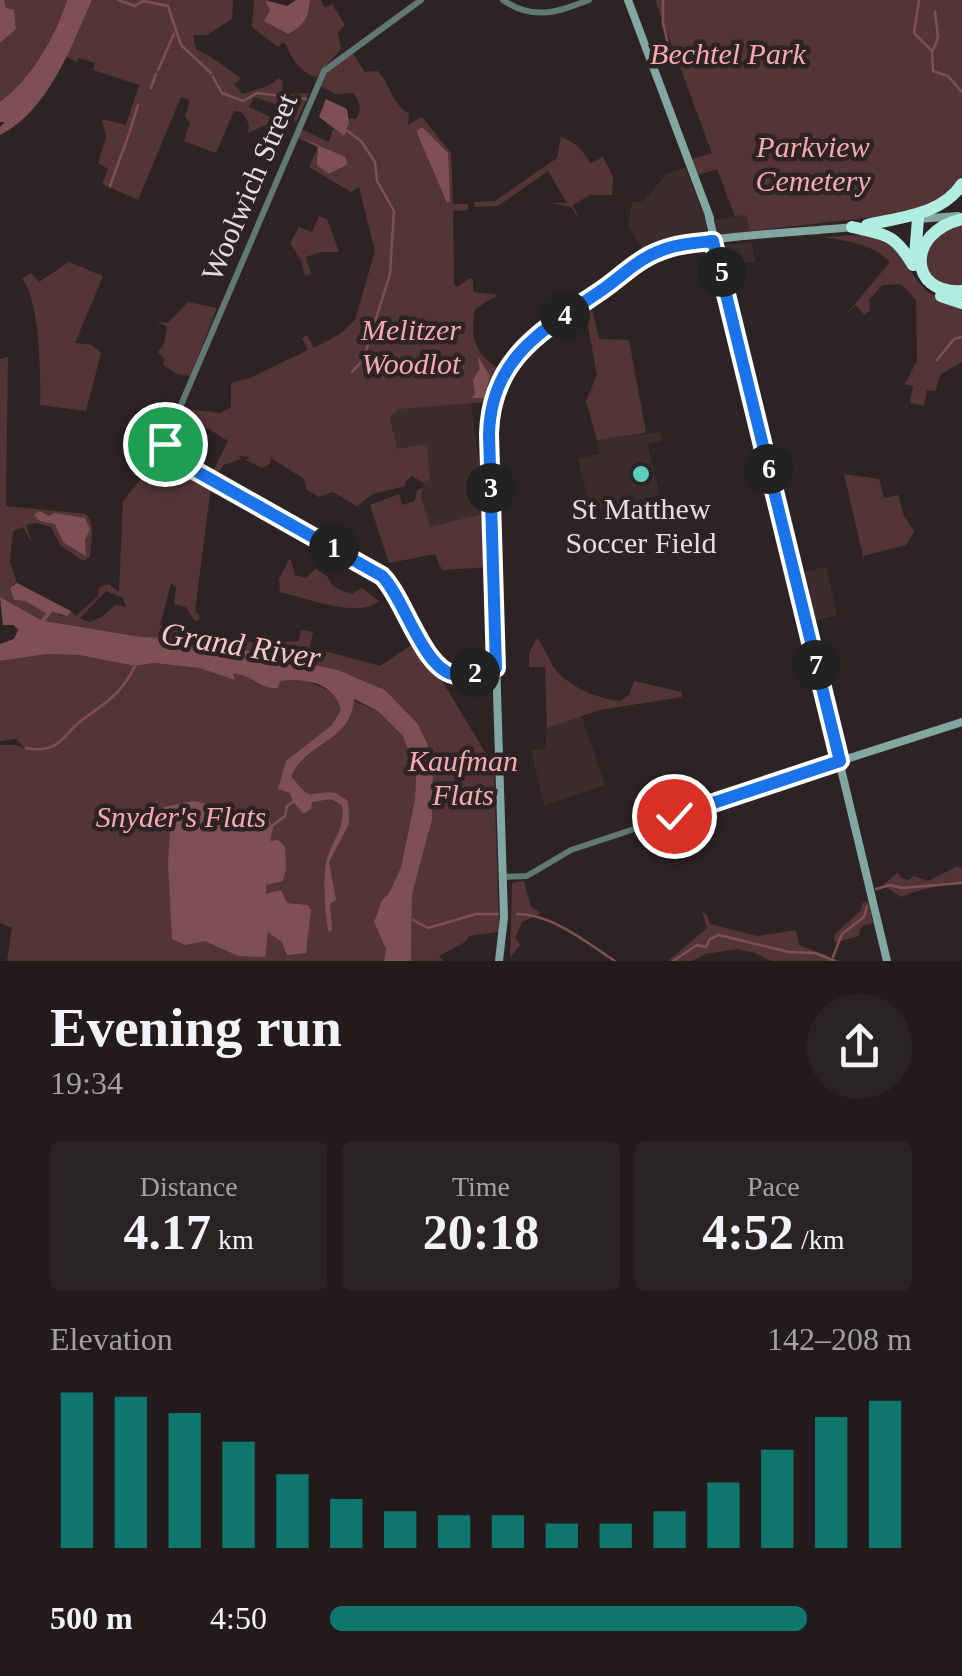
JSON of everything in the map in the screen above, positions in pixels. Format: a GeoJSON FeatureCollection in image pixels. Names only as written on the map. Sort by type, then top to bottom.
{"type":"FeatureCollection","features":[{"type":"Feature","properties":{"kind":"highway"},"geometry":{"type":"LineString","coordinates":[[867,224],[933,209],[949,200],[962,184]]}},
{"type":"Feature","properties":{"kind":"highway"},"geometry":{"type":"LineString","coordinates":[[962,218],[933,231],[920,256],[931,282],[943,290],[962,292]]}},
{"type":"Feature","properties":{"kind":"highway"},"geometry":{"type":"LineString","coordinates":[[917,272],[918,219]]}},
{"type":"Feature","properties":{"kind":"highway"},"geometry":{"type":"LineString","coordinates":[[852,227],[889,235],[898,242],[928,288],[962,303]]}},
{"type":"Feature","properties":{"kind":"main road"},"geometry":{"type":"LineString","coordinates":[[628,0],[709,217],[887,961]]}},
{"type":"Feature","properties":{"kind":"main road"},"geometry":{"type":"LineString","coordinates":[[506,877],[489,417],[498,386],[514,358],[534,337],[644,258],[668,248],[867,224],[962,218]]}},
{"type":"Feature","properties":{"kind":"main road"},"geometry":{"type":"LineString","coordinates":[[501,961],[506,877],[492,440],[497,398],[516,360],[536,340],[641,266],[682,246]]}},
{"type":"Feature","properties":{"kind":"main road"},"geometry":{"type":"LineString","coordinates":[[840,761],[962,722]]}},
{"type":"Feature","properties":{"kind":"street","name":"Woolwich Street"},"geometry":{"type":"LineString","coordinates":[[421,0],[324,71],[166,441],[180,462],[382,576],[394,590],[432,661],[444,672],[462,676],[496,668]]}},
{"type":"Feature","properties":{"kind":"street"},"geometry":{"type":"LineString","coordinates":[[503,0],[521,11],[540,14],[589,0]]}},
{"type":"Feature","properties":{"kind":"street"},"geometry":{"type":"LineString","coordinates":[[506,877],[526,876],[571,850],[840,761]]}},
{"type":"Feature","properties":{"kind":"shaded area"},"geometry":{"type":"Polygon","coordinates":[[[0,0],[4,0],[6,8],[14,10],[16,29],[0,43],[0,0]]]}},
{"type":"Feature","properties":{"kind":"shaded area"},"geometry":{"type":"Polygon","coordinates":[[[67,0],[92,0],[45,94],[17,124],[0,135],[5,122],[0,122],[0,102],[41,56],[67,0]]]}},
{"type":"Feature","properties":{"kind":"shaded area"},"geometry":{"type":"Polygon","coordinates":[[[265,0],[287,6],[296,0],[310,0],[310,6],[304,21],[288,34],[264,21],[270,10],[265,0]]]}},
{"type":"Feature","properties":{"kind":"shaded area"},"geometry":{"type":"Polygon","coordinates":[[[326,99],[347,109],[349,123],[344,136],[319,117],[326,99]]]}},
{"type":"Feature","properties":{"kind":"shaded area"},"geometry":{"type":"Polygon","coordinates":[[[422,127],[448,153],[447,203],[418,135],[422,127]]]}},
{"type":"Feature","properties":{"kind":"shaded area"},"geometry":{"type":"Polygon","coordinates":[[[302,138],[345,157],[348,164],[329,174],[317,165],[318,147],[302,138]]]}},
{"type":"Feature","properties":{"kind":"shaded area"},"geometry":{"type":"Polygon","coordinates":[[[685,167],[706,222],[706,235],[646,254],[628,226],[632,202],[643,201],[667,174],[685,167]]]}},
{"type":"Feature","properties":{"kind":"shaded area"},"geometry":{"type":"Polygon","coordinates":[[[746,214],[750,232],[717,232],[714,220],[746,214]]]}},
{"type":"Feature","properties":{"kind":"shaded area"},"geometry":{"type":"Polygon","coordinates":[[[751,242],[755,262],[726,265],[723,245],[751,242]]]}},
{"type":"Feature","properties":{"kind":"shaded area"},"geometry":{"type":"Polygon","coordinates":[[[477,355],[490,376],[484,398],[472,398],[473,380],[480,368],[477,355]]]}},
{"type":"Feature","properties":{"kind":"shaded area"},"geometry":{"type":"Polygon","coordinates":[[[471,403],[486,513],[430,528],[421,495],[422,482],[430,479],[426,444],[397,450],[388,408],[471,403]]]}},
{"type":"Feature","properties":{"kind":"shaded area"},"geometry":{"type":"Polygon","coordinates":[[[661,432],[663,440],[647,444],[660,495],[591,511],[578,459],[600,454],[597,440],[661,432]]]}},
{"type":"Feature","properties":{"kind":"shaded area"},"geometry":{"type":"Polygon","coordinates":[[[39,511],[49,516],[55,513],[85,518],[90,529],[85,540],[86,556],[63,542],[55,524],[40,521],[34,515],[39,511]]]}},
{"type":"Feature","properties":{"kind":"shaded area"},"geometry":{"type":"Polygon","coordinates":[[[826,567],[837,615],[810,622],[798,573],[826,567]]]}},
{"type":"Feature","properties":{"kind":"shaded area","name":"Grand River"},"geometry":{"type":"Polygon","coordinates":[[[17,583],[71,611],[67,616],[52,612],[45,621],[215,644],[338,670],[385,690],[417,723],[427,743],[433,770],[432,820],[412,894],[411,961],[384,961],[386,949],[374,922],[401,867],[415,799],[416,773],[403,736],[378,711],[354,699],[345,724],[307,756],[291,776],[307,793],[336,793],[348,801],[349,824],[329,862],[336,900],[330,904],[329,933],[325,866],[340,827],[342,805],[331,799],[312,802],[311,809],[304,814],[290,793],[278,789],[286,761],[332,725],[341,710],[332,693],[308,681],[280,681],[278,688],[272,688],[239,674],[233,674],[235,680],[199,668],[154,663],[135,666],[79,655],[47,654],[0,661],[0,644],[14,639],[18,630],[14,625],[3,625],[0,597],[41,620],[46,613],[25,601],[14,600],[10,588],[17,583]]]}},
{"type":"Feature","properties":{"kind":"shaded area"},"geometry":{"type":"Polygon","coordinates":[[[581,715],[605,785],[544,805],[531,750],[545,748],[547,728],[581,715]]]}},
{"type":"Feature","properties":{"kind":"shaded area"},"geometry":{"type":"Polygon","coordinates":[[[193,801],[269,820],[273,828],[270,841],[278,840],[285,847],[286,869],[283,881],[266,885],[266,894],[281,890],[287,903],[307,905],[311,910],[306,953],[287,955],[282,942],[268,932],[265,957],[238,956],[205,941],[185,945],[172,939],[170,832],[162,828],[158,817],[164,807],[193,801]]]}},
{"type":"Feature","properties":{"kind":"green space"},"geometry":{"type":"Polygon","coordinates":[[[4,0],[67,0],[41,56],[0,102],[0,43],[16,29],[14,11],[6,8],[4,0]]]}},
{"type":"Feature","properties":{"kind":"green space"},"geometry":{"type":"Polygon","coordinates":[[[92,0],[233,0],[232,19],[207,35],[193,35],[196,49],[241,79],[234,84],[242,94],[279,78],[283,81],[282,89],[290,94],[309,93],[296,123],[287,108],[254,97],[249,107],[284,123],[282,127],[270,123],[248,133],[249,124],[242,112],[234,111],[216,153],[184,141],[190,123],[185,116],[190,100],[181,97],[138,200],[102,184],[108,169],[98,163],[106,137],[102,119],[126,125],[139,85],[93,70],[95,63],[79,58],[77,62],[65,56],[92,0]]]}},
{"type":"Feature","properties":{"kind":"green space"},"geometry":{"type":"Polygon","coordinates":[[[254,0],[265,0],[292,33],[310,8],[310,0],[321,0],[325,8],[332,4],[345,25],[338,32],[341,49],[316,77],[311,75],[297,64],[286,44],[278,47],[252,27],[254,0]]]}},
{"type":"Feature","properties":{"kind":"green space"},"geometry":{"type":"Polygon","coordinates":[[[655,0],[962,0],[962,176],[943,199],[902,214],[750,231],[746,215],[735,216],[717,169],[698,175],[692,159],[712,153],[655,0]]]}},
{"type":"Feature","properties":{"kind":"green space","name":"Melitzer Woodlot"},"geometry":{"type":"Polygon","coordinates":[[[351,51],[365,72],[378,71],[409,114],[408,125],[422,117],[451,153],[453,204],[468,204],[468,210],[453,211],[454,284],[457,287],[470,278],[473,292],[498,295],[475,309],[473,329],[480,351],[501,370],[488,402],[398,409],[390,417],[397,449],[427,444],[430,480],[422,482],[412,476],[405,486],[373,494],[357,506],[333,492],[319,497],[307,490],[304,479],[271,458],[270,464],[262,468],[246,460],[250,457],[239,456],[241,459],[224,465],[215,477],[211,475],[228,441],[184,414],[186,409],[220,413],[231,407],[231,383],[308,350],[302,338],[307,335],[314,348],[340,334],[355,320],[375,251],[359,187],[351,192],[309,167],[318,147],[297,138],[301,129],[329,142],[333,129],[344,135],[346,118],[356,119],[359,105],[353,93],[336,94],[320,86],[325,74],[351,51]]]}},
{"type":"Feature","properties":{"kind":"green space"},"geometry":{"type":"Polygon","coordinates":[[[561,136],[578,146],[591,163],[603,157],[613,176],[612,195],[590,195],[573,205],[579,219],[571,207],[549,203],[567,203],[548,171],[498,206],[475,207],[474,202],[495,201],[557,158],[561,136]]]}},
{"type":"Feature","properties":{"kind":"green space"},"geometry":{"type":"Polygon","coordinates":[[[319,216],[327,219],[339,252],[306,257],[311,274],[305,276],[290,243],[299,227],[312,232],[319,216]]]}},
{"type":"Feature","properties":{"kind":"green space"},"geometry":{"type":"Polygon","coordinates":[[[962,222],[962,288],[937,283],[925,267],[931,238],[962,222]]]}},
{"type":"Feature","properties":{"kind":"green space"},"geometry":{"type":"Polygon","coordinates":[[[876,234],[892,244],[929,292],[962,307],[962,362],[941,374],[935,391],[927,390],[924,406],[910,403],[913,386],[905,384],[917,361],[916,300],[901,284],[882,285],[869,300],[870,310],[864,315],[856,305],[844,317],[890,262],[867,247],[822,237],[876,234]]]}},
{"type":"Feature","properties":{"kind":"green space"},"geometry":{"type":"Polygon","coordinates":[[[69,262],[103,276],[75,343],[92,345],[101,353],[86,411],[40,405],[36,320],[22,279],[31,273],[39,282],[69,262]]]}},
{"type":"Feature","properties":{"kind":"green space"},"geometry":{"type":"Polygon","coordinates":[[[188,302],[217,308],[190,376],[177,374],[163,365],[164,359],[158,352],[164,344],[167,326],[156,322],[168,323],[188,302]]]}},
{"type":"Feature","properties":{"kind":"green space"},"geometry":{"type":"Polygon","coordinates":[[[591,305],[599,339],[629,340],[646,433],[597,440],[586,401],[597,375],[585,310],[591,305]]]}},
{"type":"Feature","properties":{"kind":"green space","name":"Kaufman Flats"},"geometry":{"type":"Polygon","coordinates":[[[8,357],[6,506],[86,514],[92,529],[90,557],[83,561],[60,545],[51,527],[26,525],[32,543],[23,527],[13,531],[10,562],[17,583],[13,584],[13,600],[25,601],[46,612],[46,616],[52,612],[62,616],[71,611],[76,616],[98,596],[99,587],[109,584],[119,592],[123,501],[159,456],[211,486],[195,611],[200,617],[194,620],[186,607],[174,604],[176,587],[171,583],[160,625],[255,643],[298,641],[301,630],[313,632],[310,647],[380,666],[418,641],[494,767],[499,932],[469,936],[439,956],[443,961],[411,961],[412,894],[432,820],[417,723],[385,690],[338,670],[215,644],[141,637],[41,620],[0,597],[0,359],[8,357]],[[106,591],[80,618],[89,622],[115,605],[126,607],[123,598],[106,591]]]}},
{"type":"Feature","properties":{"kind":"green space"},"geometry":{"type":"Polygon","coordinates":[[[844,474],[879,479],[884,498],[898,495],[904,516],[914,531],[906,545],[863,556],[844,474]]]}},
{"type":"Feature","properties":{"kind":"green space"},"geometry":{"type":"Polygon","coordinates":[[[423,489],[421,496],[430,527],[486,513],[489,567],[442,570],[435,554],[389,563],[370,505],[399,494],[402,505],[415,501],[417,490],[423,489]]]}},
{"type":"Feature","properties":{"kind":"green space"},"geometry":{"type":"Polygon","coordinates":[[[290,558],[295,575],[306,578],[315,569],[340,590],[352,594],[362,588],[379,601],[370,606],[346,608],[280,592],[279,579],[290,558]]]}},
{"type":"Feature","properties":{"kind":"green space"},"geometry":{"type":"Polygon","coordinates":[[[537,638],[559,674],[588,692],[620,701],[629,695],[634,681],[682,692],[682,697],[599,710],[547,728],[545,667],[529,667],[529,653],[537,638]]]}},
{"type":"Feature","properties":{"kind":"green space","name":"Snyder's Flats"},"geometry":{"type":"Polygon","coordinates":[[[47,654],[79,655],[135,666],[154,663],[199,668],[234,680],[233,674],[239,674],[272,688],[278,688],[279,681],[304,680],[378,711],[403,736],[416,773],[415,799],[401,867],[374,922],[386,949],[384,961],[7,961],[12,928],[0,923],[0,745],[25,749],[16,739],[0,741],[0,661],[47,654]]]}},
{"type":"Feature","properties":{"kind":"green space"},"geometry":{"type":"Polygon","coordinates":[[[958,866],[962,869],[962,883],[931,887],[901,897],[883,885],[898,872],[908,880],[914,876],[928,881],[958,866]]]}},
{"type":"Feature","properties":{"kind":"green space"},"geometry":{"type":"Polygon","coordinates":[[[524,881],[531,907],[541,913],[522,922],[515,938],[520,945],[510,958],[512,883],[524,881]]]}},
{"type":"Feature","properties":{"kind":"green space"},"geometry":{"type":"Polygon","coordinates":[[[868,902],[873,923],[862,926],[858,936],[835,943],[834,935],[861,910],[862,903],[868,902]]]}},
{"type":"Feature","properties":{"kind":"green space"},"geometry":{"type":"Polygon","coordinates":[[[702,911],[710,924],[757,936],[796,930],[799,945],[840,961],[771,961],[737,949],[705,954],[692,961],[668,961],[707,928],[702,911]]]}},
{"type":"Feature","properties":{"kind":"waterway"},"geometry":{"type":"LineString","coordinates":[[118,0],[135,6],[143,1],[168,6],[181,45],[211,73]]}},
{"type":"Feature","properties":{"kind":"waterway"},"geometry":{"type":"LineString","coordinates":[[663,0],[663,23],[670,52]]}},
{"type":"Feature","properties":{"kind":"waterway"},"geometry":{"type":"LineString","coordinates":[[919,0],[914,33],[932,51],[933,71],[948,76],[962,92]]}},
{"type":"Feature","properties":{"kind":"waterway"},"geometry":{"type":"LineString","coordinates":[[933,50],[938,38],[935,12]]}},
{"type":"Feature","properties":{"kind":"waterway"},"geometry":{"type":"LineString","coordinates":[[158,70],[174,34]]}},
{"type":"Feature","properties":{"kind":"waterway"},"geometry":{"type":"LineString","coordinates":[[151,88],[156,74]]}},
{"type":"Feature","properties":{"kind":"waterway"},"geometry":{"type":"LineString","coordinates":[[213,77],[222,93],[243,101],[257,93],[306,99]]}},
{"type":"Feature","properties":{"kind":"waterway"},"geometry":{"type":"LineString","coordinates":[[130,131],[138,105]]}},
{"type":"Feature","properties":{"kind":"waterway"},"geometry":{"type":"LineString","coordinates":[[346,130],[361,141],[375,162],[377,181],[394,211],[390,274],[363,360],[352,372]]}},
{"type":"Feature","properties":{"kind":"waterway"},"geometry":{"type":"LineString","coordinates":[[110,186],[129,134]]}},
{"type":"Feature","properties":{"kind":"waterway"},"geometry":{"type":"LineString","coordinates":[[937,360],[954,339],[962,337]]}},
{"type":"Feature","properties":{"kind":"waterway"},"geometry":{"type":"LineString","coordinates":[[26,748],[47,748],[61,741],[114,695],[135,666]]}},
{"type":"Feature","properties":{"kind":"waterway"},"geometry":{"type":"LineString","coordinates":[[272,826],[285,816],[287,806],[293,802]]}},
{"type":"Feature","properties":{"kind":"waterway"},"geometry":{"type":"LineString","coordinates":[[876,889],[890,885],[902,888],[962,883]]}},
{"type":"Feature","properties":{"kind":"waterway"},"geometry":{"type":"LineString","coordinates":[[833,957],[842,934],[864,917],[867,906]]}},
{"type":"Feature","properties":{"kind":"waterway"},"geometry":{"type":"LineString","coordinates":[[413,920],[428,928],[476,914],[498,914]]}},
{"type":"Feature","properties":{"kind":"waterway"},"geometry":{"type":"LineString","coordinates":[[517,914],[556,924],[615,961]]}},
{"type":"Feature","properties":{"kind":"waterway"},"geometry":{"type":"LineString","coordinates":[[673,961],[697,945],[706,947],[710,939],[719,935],[789,952],[815,953],[835,961]]}},
{"type":"Feature","properties":{"kind":"place","name":"St Matthew Soccer Field"},"geometry":{"type":"Point","coordinates":[641,474]}},
{"type":"Feature","properties":{"kind":"route"},"geometry":{"type":"LineString","coordinates":[[165,444],[180,462],[382,576],[394,590],[432,661],[444,672],[462,676],[496,668],[489,417],[502,377],[534,337],[638,262],[668,248],[713,241],[840,761],[674,816]]}},
{"type":"Feature","properties":{"kind":"park label","name":"Bechtel Park"},"geometry":{"type":"Point","coordinates":[728,53]}},
{"type":"Feature","properties":{"kind":"park label","name":"Parkview Cemetery"},"geometry":{"type":"Point","coordinates":[813,163]}}]}
